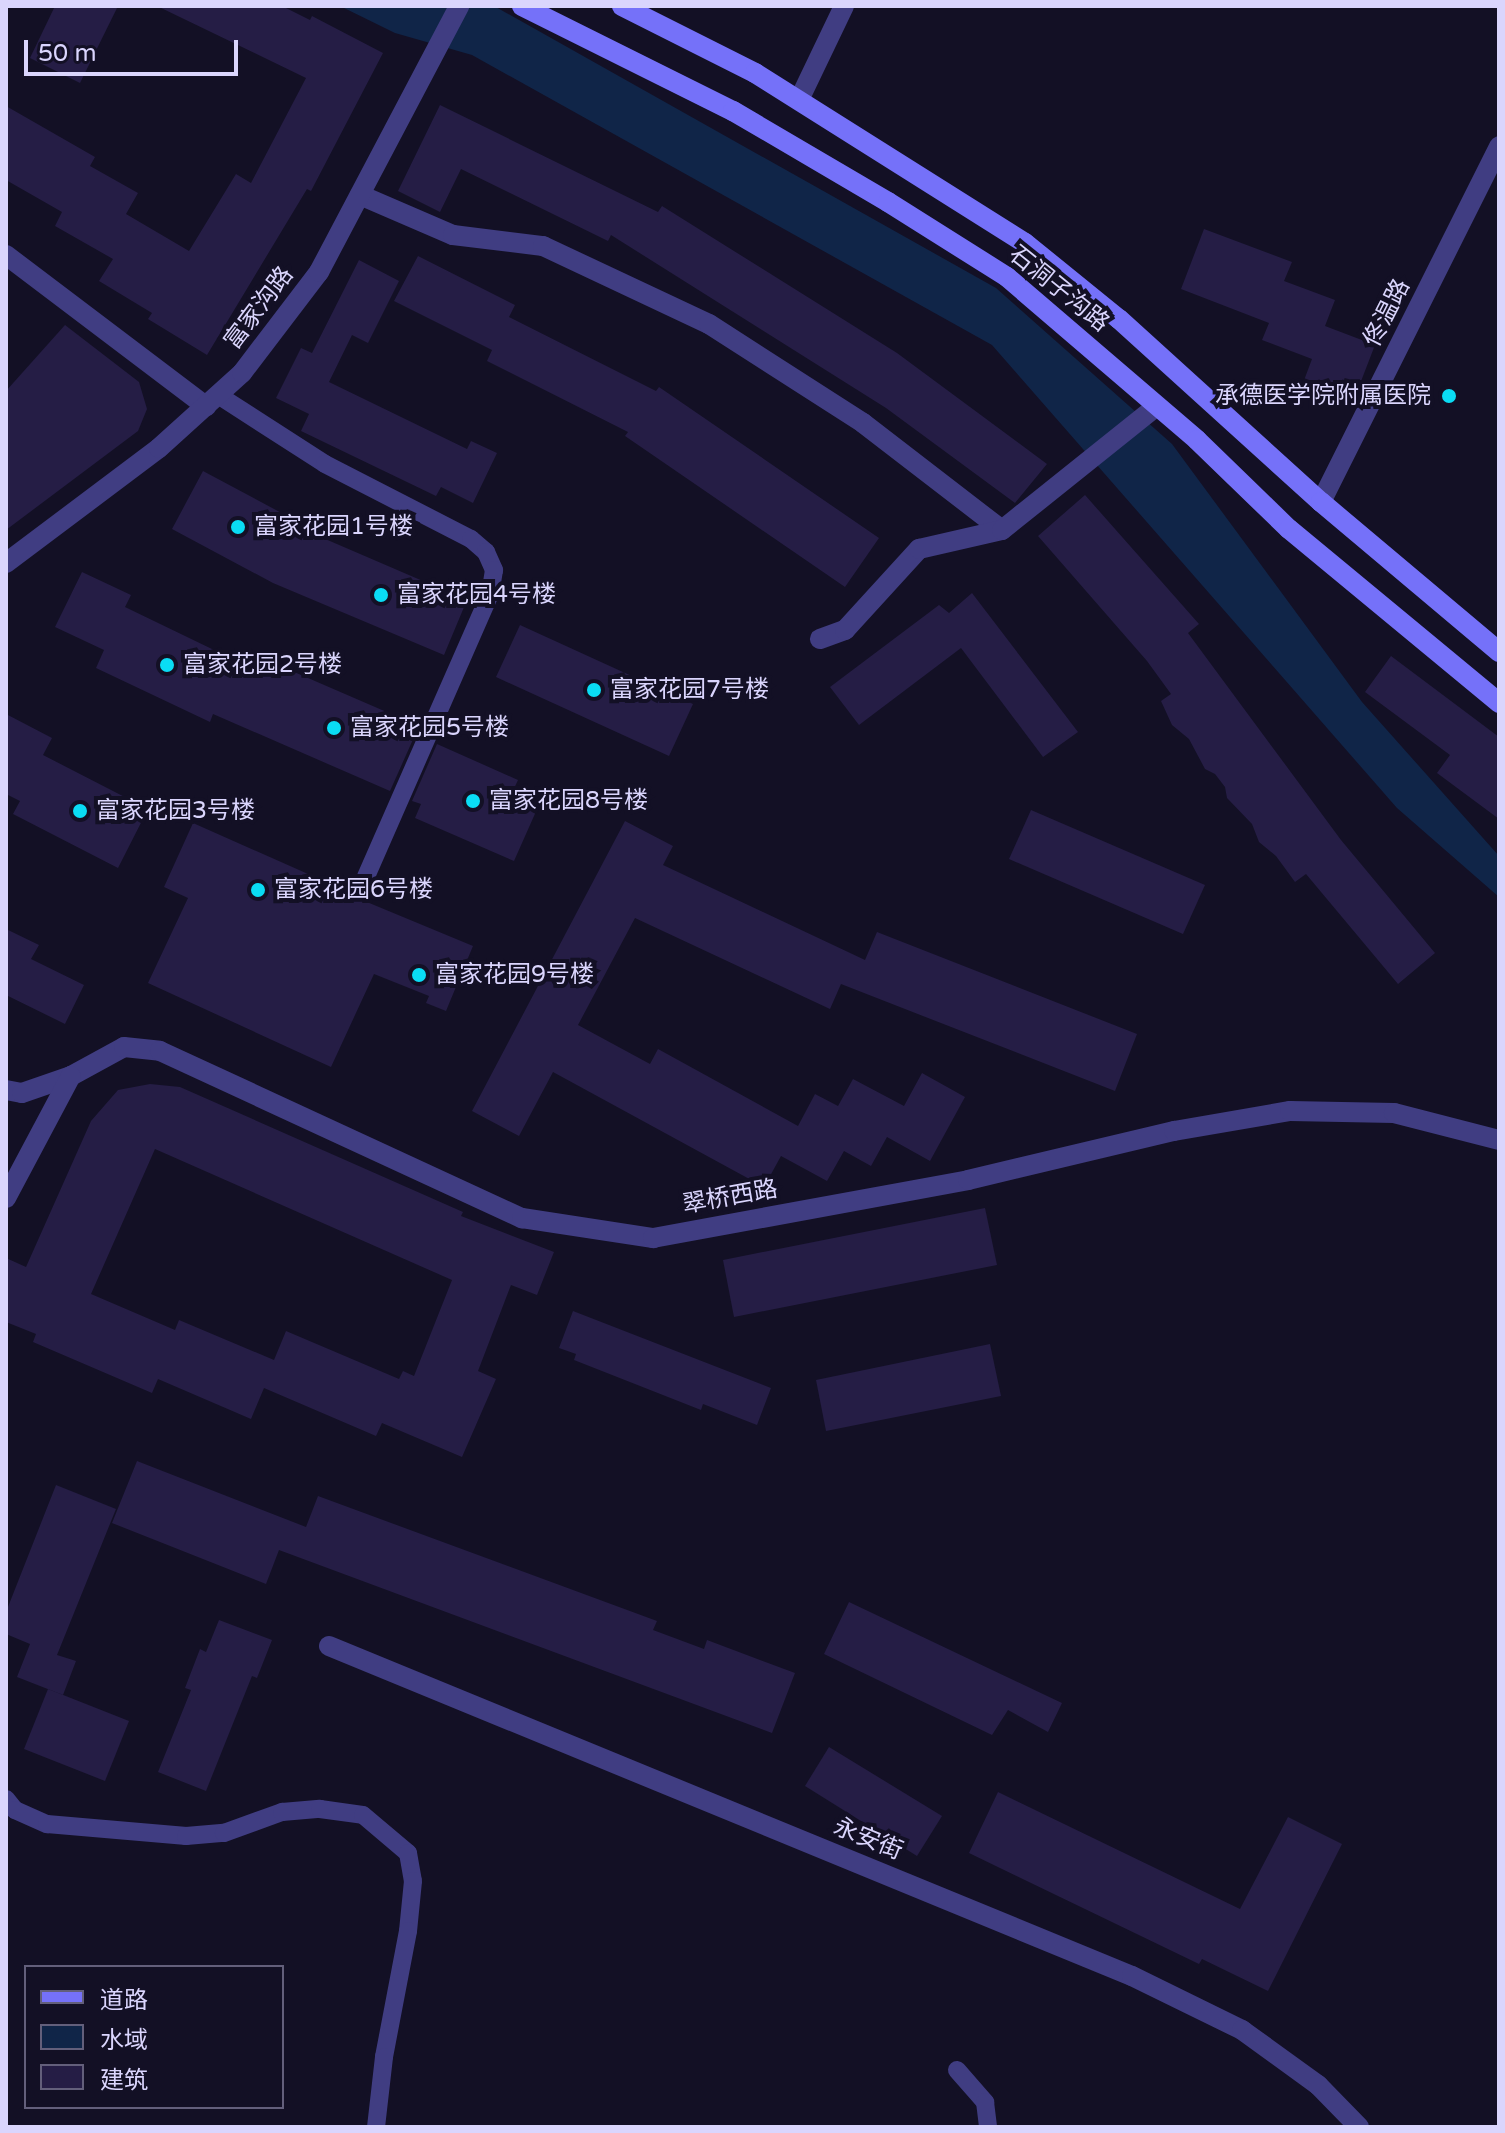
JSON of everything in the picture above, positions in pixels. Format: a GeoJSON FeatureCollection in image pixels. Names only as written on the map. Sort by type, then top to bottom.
{"type":"FeatureCollection","features":[{"type":"Feature","properties":{"kind":"main road","name":"石洞子沟路"},"geometry":{"type":"LineString","coordinates":[[522,6],[733,111],[1007,277],[1150,411],[1499,703]]}},
{"type":"Feature","properties":{"kind":"main road","name":"石洞子沟路"},"geometry":{"type":"LineString","coordinates":[[622,6],[755,73],[1025,243],[1119,319],[1321,502],[1499,652]]}},
{"type":"Feature","properties":{"kind":"street","name":"富家沟路"},"geometry":{"type":"LineString","coordinates":[[6,563],[159,448],[242,373],[319,272],[459,6]]}},
{"type":"Feature","properties":{"kind":"street"},"geometry":{"type":"LineString","coordinates":[[799,100],[844,6]]}},
{"type":"Feature","properties":{"kind":"street","name":"佟温路"},"geometry":{"type":"LineString","coordinates":[[1321,502],[1499,146]]}},
{"type":"Feature","properties":{"kind":"street"},"geometry":{"type":"LineString","coordinates":[[360,195],[453,235],[543,246],[709,324],[863,423],[1002,530]]}},
{"type":"Feature","properties":{"kind":"street"},"geometry":{"type":"LineString","coordinates":[[6,255],[212,400]]}},
{"type":"Feature","properties":{"kind":"street"},"geometry":{"type":"LineString","coordinates":[[820,639],[845,630],[919,549],[1002,530],[1150,411]]}},
{"type":"Feature","properties":{"kind":"street","name":"翠桥西路"},"geometry":{"type":"LineString","coordinates":[[6,1090],[22,1093],[71,1076],[124,1047],[160,1051],[522,1218],[653,1238],[968,1180],[1174,1131],[1290,1111],[1394,1113],[1499,1140]]}},
{"type":"Feature","properties":{"kind":"street"},"geometry":{"type":"LineString","coordinates":[[6,1198],[71,1076]]}},
{"type":"Feature","properties":{"kind":"street","name":"永安街"},"geometry":{"type":"LineString","coordinates":[[329,1646],[1132,1976],[1242,2030],[1318,2085],[1359,2127]]}},
{"type":"Feature","properties":{"kind":"lane"},"geometry":{"type":"LineString","coordinates":[[212,400],[325,464],[471,539],[486,552],[494,570],[490,594],[366,876]]}},
{"type":"Feature","properties":{"kind":"lane"},"geometry":{"type":"LineString","coordinates":[[6,1799],[15,1810],[47,1824],[186,1836],[224,1833],[282,1812],[320,1809],[363,1815],[408,1853],[413,1881],[408,1931],[384,2057],[376,2127]]}},
{"type":"Feature","properties":{"kind":"lane"},"geometry":{"type":"LineString","coordinates":[[957,2070],[985,2102],[988,2127]]}},
{"type":"Feature","properties":{"kind":"water"},"geometry":{"type":"Polygon","coordinates":[[[340,6],[494,6],[996,288],[1172,444],[1362,702],[1499,856],[1499,897],[1397,808],[992,345],[472,55],[395,33],[340,6]]]}},
{"type":"Feature","properties":{"kind":"building"},"geometry":{"type":"Polygon","coordinates":[[[55,6],[118,6],[80,83],[30,58],[55,6]]]}},
{"type":"Feature","properties":{"kind":"building"},"geometry":{"type":"Polygon","coordinates":[[[157,6],[282,6],[310,20],[312,16],[383,53],[311,191],[307,189],[207,355],[148,319],[152,313],[99,281],[113,259],[55,226],[62,212],[6,180],[6,106],[95,157],[90,166],[138,193],[126,214],[189,251],[236,174],[251,183],[306,78],[157,6]]]}},
{"type":"Feature","properties":{"kind":"building"},"geometry":{"type":"Polygon","coordinates":[[[440,105],[658,212],[662,206],[897,353],[1047,464],[1015,503],[886,408],[611,235],[608,241],[461,169],[440,212],[398,191],[440,105]]]}},
{"type":"Feature","properties":{"kind":"building"},"geometry":{"type":"Polygon","coordinates":[[[1204,229],[1292,262],[1284,281],[1335,300],[1325,326],[1375,345],[1353,402],[1303,383],[1312,359],[1262,340],[1269,323],[1181,289],[1204,229]]]}},
{"type":"Feature","properties":{"kind":"building"},"geometry":{"type":"Polygon","coordinates":[[[418,256],[515,305],[509,317],[656,391],[659,387],[879,538],[845,587],[625,436],[628,432],[487,361],[492,350],[394,301],[418,256]]]}},
{"type":"Feature","properties":{"kind":"building"},"geometry":{"type":"Polygon","coordinates":[[[359,260],[399,281],[368,343],[352,335],[329,382],[467,449],[471,441],[497,453],[473,503],[441,487],[436,496],[301,431],[309,414],[276,398],[301,348],[312,353],[359,260]]]}},
{"type":"Feature","properties":{"kind":"building"},"geometry":{"type":"Polygon","coordinates":[[[65,325],[139,382],[147,409],[138,431],[6,530],[6,391],[65,325]]]}},
{"type":"Feature","properties":{"kind":"building"},"geometry":{"type":"Polygon","coordinates":[[[203,471],[304,525],[302,529],[467,600],[444,655],[273,583],[172,529],[203,471]]]}},
{"type":"Feature","properties":{"kind":"building"},"geometry":{"type":"Polygon","coordinates":[[[1085,495],[1199,624],[1188,633],[1341,840],[1435,953],[1398,984],[1306,874],[1295,882],[1276,856],[1259,842],[1252,824],[1227,798],[1225,787],[1215,774],[1205,769],[1189,739],[1172,725],[1161,701],[1171,694],[1147,661],[1038,536],[1085,495]]]}},
{"type":"Feature","properties":{"kind":"building"},"geometry":{"type":"Polygon","coordinates":[[[82,572],[131,595],[125,607],[266,675],[271,662],[419,726],[390,791],[213,714],[210,722],[96,668],[104,650],[55,627],[82,572]]]}},
{"type":"Feature","properties":{"kind":"building"},"geometry":{"type":"Polygon","coordinates":[[[972,593],[1078,732],[1043,757],[961,648],[859,725],[830,687],[939,605],[949,613],[972,593]]]}},
{"type":"Feature","properties":{"kind":"building","name":"富家花园7号楼"},"geometry":{"type":"Polygon","coordinates":[[[520,625],[693,704],[669,756],[496,677],[520,625]]]}},
{"type":"Feature","properties":{"kind":"building"},"geometry":{"type":"Polygon","coordinates":[[[1391,656],[1499,737],[1499,819],[1437,773],[1450,755],[1365,692],[1391,656]]]}},
{"type":"Feature","properties":{"kind":"building","name":"富家花园3号楼"},"geometry":{"type":"Polygon","coordinates":[[[6,714],[52,738],[43,755],[148,809],[118,868],[13,814],[20,801],[6,794],[6,714]]]}},
{"type":"Feature","properties":{"kind":"building","name":"富家花园8号楼"},"geometry":{"type":"Polygon","coordinates":[[[437,744],[518,780],[511,795],[538,807],[514,861],[415,818],[421,804],[412,801],[437,744]]]}},
{"type":"Feature","properties":{"kind":"building"},"geometry":{"type":"Polygon","coordinates":[[[1031,810],[1205,885],[1183,934],[1009,859],[1031,810]]]}},
{"type":"Feature","properties":{"kind":"building"},"geometry":{"type":"Polygon","coordinates":[[[625,821],[673,846],[663,865],[865,960],[877,932],[1137,1034],[1115,1091],[841,984],[830,1009],[635,918],[578,1025],[650,1064],[658,1049],[798,1126],[815,1094],[838,1106],[853,1079],[904,1106],[922,1073],[965,1097],[930,1161],[887,1137],[871,1166],[844,1151],[827,1181],[781,1156],[764,1187],[553,1072],[519,1136],[472,1111],[625,821]]]}},
{"type":"Feature","properties":{"kind":"building"},"geometry":{"type":"Polygon","coordinates":[[[193,823],[350,895],[473,946],[446,1011],[426,1003],[429,996],[374,974],[331,1067],[148,983],[188,898],[164,887],[193,823]]]}},
{"type":"Feature","properties":{"kind":"building"},"geometry":{"type":"Polygon","coordinates":[[[6,929],[39,945],[31,959],[84,985],[65,1024],[6,995],[6,929]]]}},
{"type":"Feature","properties":{"kind":"building"},"geometry":{"type":"Polygon","coordinates":[[[150,1084],[180,1087],[463,1212],[461,1216],[554,1252],[537,1295],[511,1285],[478,1371],[496,1379],[462,1457],[382,1423],[376,1436],[264,1388],[251,1419],[158,1379],[152,1393],[33,1342],[36,1334],[6,1322],[6,1258],[26,1267],[91,1121],[118,1090],[150,1084]],[[155,1149],[91,1294],[175,1330],[179,1320],[274,1360],[286,1331],[399,1379],[403,1371],[414,1376],[452,1280],[155,1149]]]}},
{"type":"Feature","properties":{"kind":"building"},"geometry":{"type":"Polygon","coordinates":[[[985,1208],[997,1265],[734,1317],[723,1260],[985,1208]]]}},
{"type":"Feature","properties":{"kind":"building"},"geometry":{"type":"Polygon","coordinates":[[[573,1311],[771,1388],[757,1425],[703,1404],[701,1410],[574,1360],[576,1354],[559,1348],[573,1311]]]}},
{"type":"Feature","properties":{"kind":"building"},"geometry":{"type":"Polygon","coordinates":[[[990,1344],[1001,1396],[826,1431],[816,1380],[990,1344]]]}},
{"type":"Feature","properties":{"kind":"building"},"geometry":{"type":"Polygon","coordinates":[[[137,1461],[306,1527],[318,1496],[657,1621],[653,1630],[704,1649],[707,1640],[795,1673],[772,1733],[279,1550],[266,1584],[112,1523],[137,1461]]]}},
{"type":"Feature","properties":{"kind":"building"},"geometry":{"type":"Polygon","coordinates":[[[56,1485],[116,1509],[57,1655],[76,1661],[63,1695],[17,1677],[30,1644],[6,1634],[6,1612],[56,1485]]]}},
{"type":"Feature","properties":{"kind":"building"},"geometry":{"type":"Polygon","coordinates":[[[849,1602],[1062,1703],[1048,1732],[1008,1710],[992,1735],[824,1654],[849,1602]]]}},
{"type":"Feature","properties":{"kind":"building"},"geometry":{"type":"Polygon","coordinates":[[[219,1620],[272,1640],[257,1678],[252,1676],[206,1791],[158,1772],[191,1690],[185,1688],[200,1649],[206,1652],[219,1620]]]}},
{"type":"Feature","properties":{"kind":"building"},"geometry":{"type":"Polygon","coordinates":[[[48,1689],[129,1721],[105,1781],[24,1749],[48,1689]]]}},
{"type":"Feature","properties":{"kind":"building"},"geometry":{"type":"Polygon","coordinates":[[[829,1747],[942,1816],[917,1856],[805,1786],[829,1747]]]}},
{"type":"Feature","properties":{"kind":"building"},"geometry":{"type":"Polygon","coordinates":[[[998,1792],[1240,1909],[1288,1817],[1342,1844],[1268,1991],[1202,1959],[1199,1964],[969,1853],[998,1792]]]}},
{"type":"Feature","properties":{"kind":"place","name":"承德医学院附属医院"},"geometry":{"type":"Point","coordinates":[1449,396]}},
{"type":"Feature","properties":{"kind":"place","name":"富家花园1号楼"},"geometry":{"type":"Point","coordinates":[238,527]}},
{"type":"Feature","properties":{"kind":"place","name":"富家花园4号楼"},"geometry":{"type":"Point","coordinates":[381,595]}},
{"type":"Feature","properties":{"kind":"place","name":"富家花园2号楼"},"geometry":{"type":"Point","coordinates":[167,665]}},
{"type":"Feature","properties":{"kind":"place","name":"富家花园7号楼"},"geometry":{"type":"Point","coordinates":[594,690]}},
{"type":"Feature","properties":{"kind":"place","name":"富家花园5号楼"},"geometry":{"type":"Point","coordinates":[334,728]}},
{"type":"Feature","properties":{"kind":"place","name":"富家花园8号楼"},"geometry":{"type":"Point","coordinates":[473,801]}},
{"type":"Feature","properties":{"kind":"place","name":"富家花园3号楼"},"geometry":{"type":"Point","coordinates":[80,811]}},
{"type":"Feature","properties":{"kind":"place","name":"富家花园6号楼"},"geometry":{"type":"Point","coordinates":[258,890]}},
{"type":"Feature","properties":{"kind":"place","name":"富家花园9号楼"},"geometry":{"type":"Point","coordinates":[419,975]}}]}
